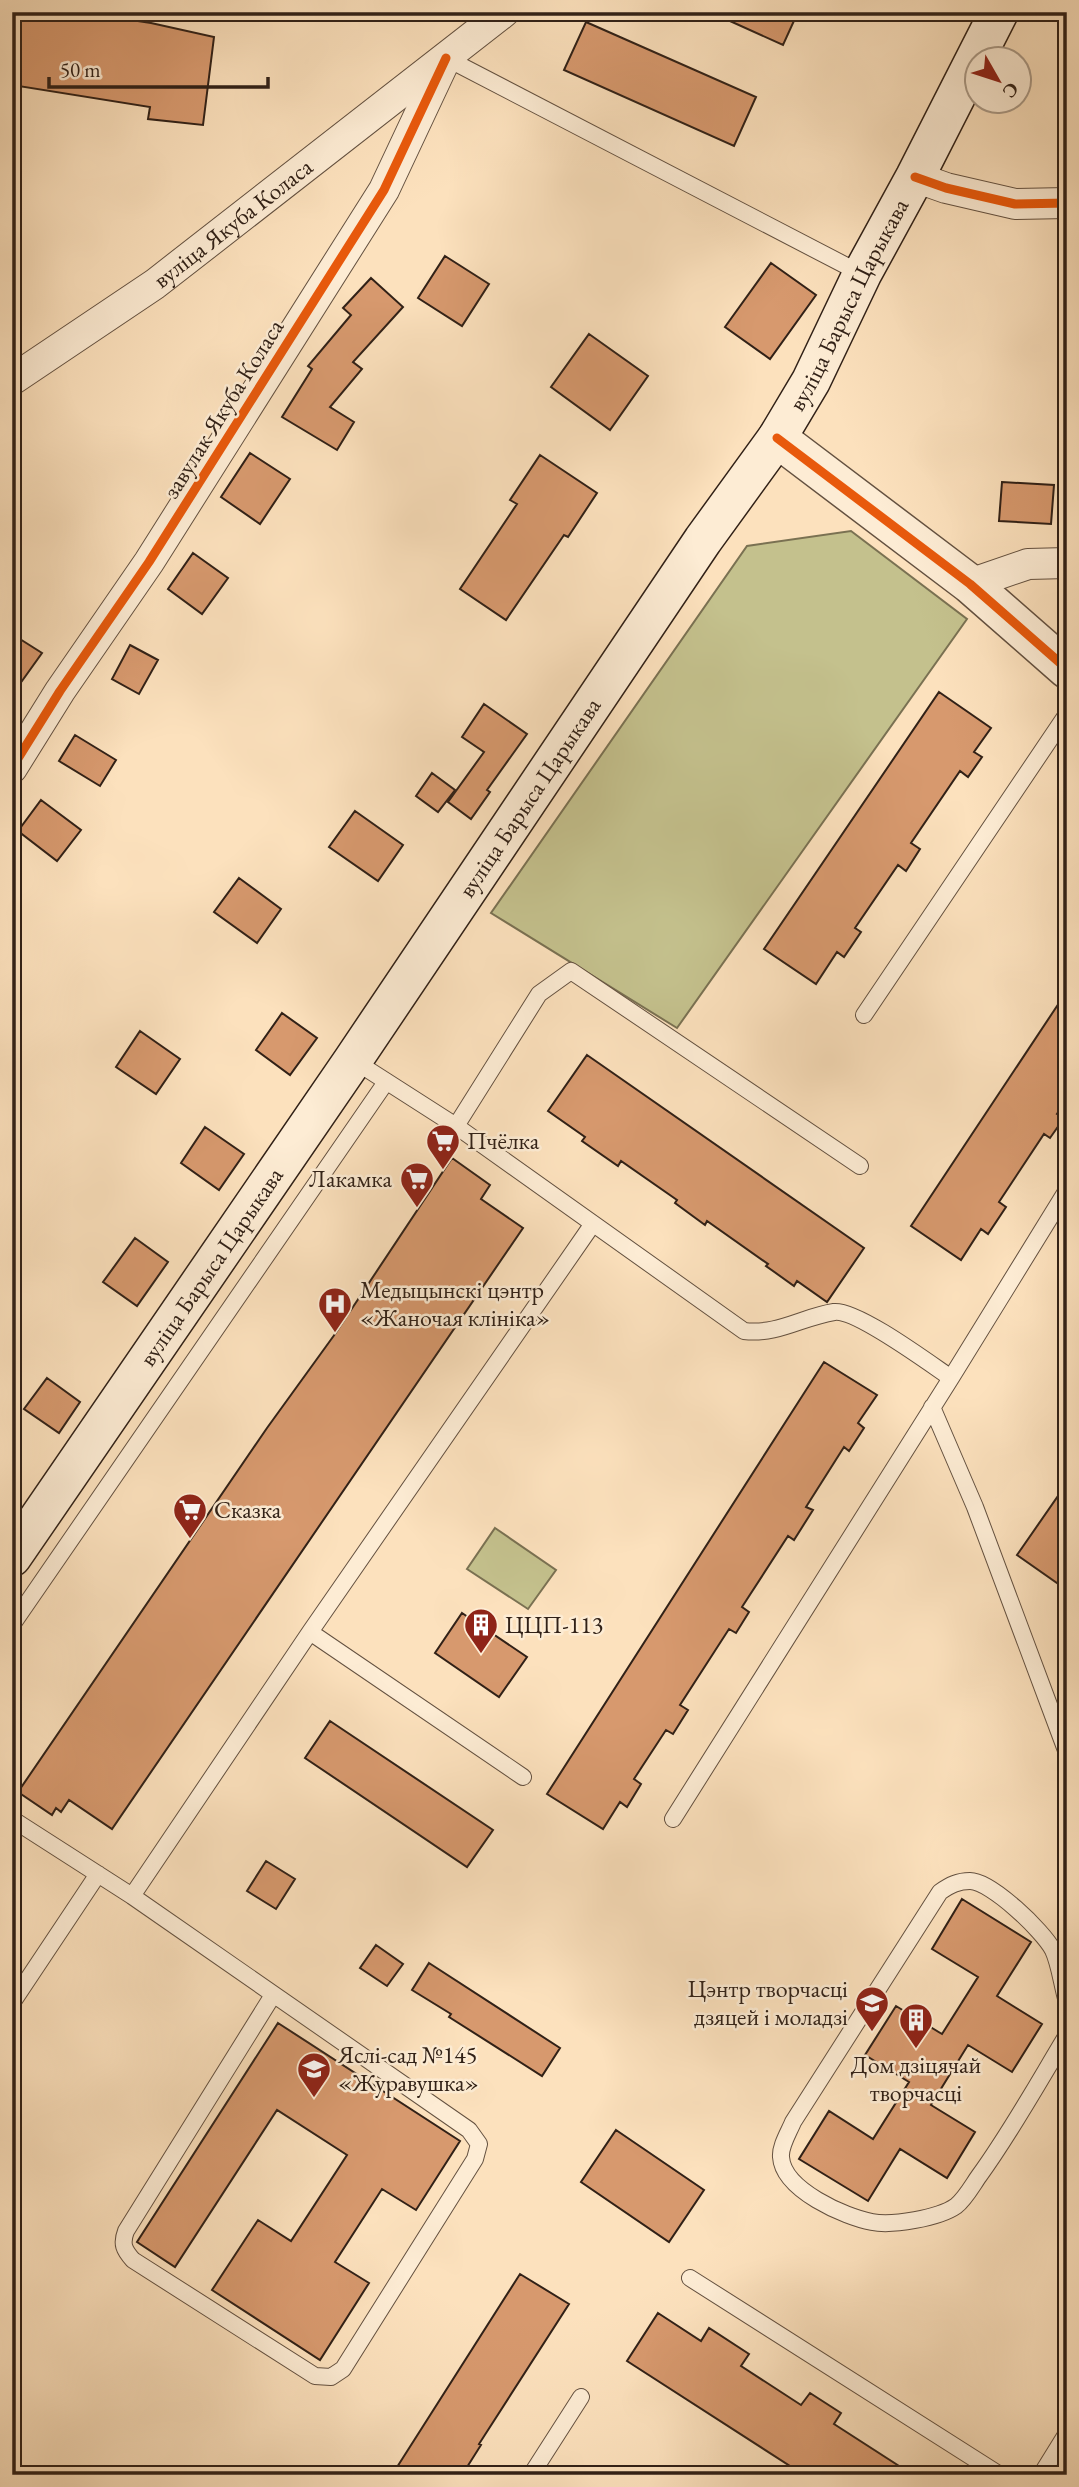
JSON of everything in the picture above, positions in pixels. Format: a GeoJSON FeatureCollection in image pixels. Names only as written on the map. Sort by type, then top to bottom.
{"type":"FeatureCollection","features":[{"type":"Feature","properties":{"kind":"main road","name":"вуліца Барыса Царыкава"},"geometry":{"type":"LineString","coordinates":[[13,1554],[353,1060],[703,540],[777,438],[811,381],[862,274],[999,12]]}},
{"type":"Feature","properties":{"kind":"main road"},"geometry":{"type":"LineString","coordinates":[[777,438],[970,584],[1067,669]]}},
{"type":"Feature","properties":{"kind":"street","name":"завулак Якуба Коласа"},"geometry":{"type":"LineString","coordinates":[[12,768],[60,691],[149,562],[384,190],[446,58],[504,12]]}},
{"type":"Feature","properties":{"kind":"street","name":"вуліца Якуба Коласа"},"geometry":{"type":"LineString","coordinates":[[12,380],[155,284],[446,58]]}},
{"type":"Feature","properties":{"kind":"street"},"geometry":{"type":"LineString","coordinates":[[915,177],[946,188],[1015,204],[1067,203]]}},
{"type":"Feature","properties":{"kind":"street"},"geometry":{"type":"LineString","coordinates":[[970,584],[1028,564],[1067,563]]}},
{"type":"Feature","properties":{"kind":"lane"},"geometry":{"type":"LineString","coordinates":[[446,58],[862,274]]}},
{"type":"Feature","properties":{"kind":"lane"},"geometry":{"type":"LineString","coordinates":[[864,1016],[1067,714]]}},
{"type":"Feature","properties":{"kind":"lane"},"geometry":{"type":"LineString","coordinates":[[456,1126],[538,994],[571,971],[860,1166]]}},
{"type":"Feature","properties":{"kind":"lane"},"geometry":{"type":"LineString","coordinates":[[353,1060],[456,1126],[744,1331],[762,1333],[836,1311],[859,1318],[951,1378]]}},
{"type":"Feature","properties":{"kind":"lane"},"geometry":{"type":"LineString","coordinates":[[12,1625],[386,1082]]}},
{"type":"Feature","properties":{"kind":"lane"},"geometry":{"type":"LineString","coordinates":[[673,1819],[1067,1190]]}},
{"type":"Feature","properties":{"kind":"lane"},"geometry":{"type":"LineString","coordinates":[[132,1896],[310,1632],[592,1225]]}},
{"type":"Feature","properties":{"kind":"lane"},"geometry":{"type":"LineString","coordinates":[[932,1408],[975,1507],[1063,1728],[1067,1753]]}},
{"type":"Feature","properties":{"kind":"lane"},"geometry":{"type":"LineString","coordinates":[[310,1632],[523,1777]]}},
{"type":"Feature","properties":{"kind":"lane"},"geometry":{"type":"LineString","coordinates":[[12,1819],[132,1896],[470,2130],[479,2144],[475,2159],[343,2370],[331,2377],[315,2376],[133,2260],[125,2251],[122,2241],[273,1995]]}},
{"type":"Feature","properties":{"kind":"lane"},"geometry":{"type":"LineString","coordinates":[[12,2003],[98,1874]]}},
{"type":"Feature","properties":{"kind":"lane"},"geometry":{"type":"LineString","coordinates":[[1067,2002],[1053,1951],[1042,1934],[992,1889],[973,1881],[954,1883],[940,1892],[793,2122],[780,2156],[785,2170],[799,2188],[825,2204],[875,2223],[931,2216],[956,2206],[996,2152],[1067,2035]]}},
{"type":"Feature","properties":{"kind":"lane"},"geometry":{"type":"LineString","coordinates":[[690,2278],[1000,2475]]}},
{"type":"Feature","properties":{"kind":"lane"},"geometry":{"type":"LineString","coordinates":[[531,2475],[581,2397]]}},
{"type":"Feature","properties":{"kind":"lane"},"geometry":{"type":"LineString","coordinates":[[1041,2475],[1067,2433]]}},
{"type":"Feature","properties":{"kind":"shaded area"},"geometry":{"type":"Polygon","coordinates":[[[851,531],[967,619],[677,1028],[491,913],[747,546],[851,531]]]}},
{"type":"Feature","properties":{"kind":"shaded area"},"geometry":{"type":"Polygon","coordinates":[[[495,1528],[556,1570],[528,1609],[467,1569],[495,1528]]]}},
{"type":"Feature","properties":{"kind":"building"},"geometry":{"type":"Polygon","coordinates":[[[12,12],[78,12],[151,23],[214,37],[203,125],[148,119],[150,107],[12,85],[12,12]]]}},
{"type":"Feature","properties":{"kind":"building"},"geometry":{"type":"Polygon","coordinates":[[[710,12],[798,12],[783,45],[710,12]]]}},
{"type":"Feature","properties":{"kind":"building"},"geometry":{"type":"Polygon","coordinates":[[[586,22],[756,97],[734,146],[564,70],[586,22]]]}},
{"type":"Feature","properties":{"kind":"building"},"geometry":{"type":"Polygon","coordinates":[[[445,256],[489,284],[462,326],[418,298],[445,256]]]}},
{"type":"Feature","properties":{"kind":"building"},"geometry":{"type":"Polygon","coordinates":[[[771,263],[816,295],[770,359],[725,327],[771,263]]]}},
{"type":"Feature","properties":{"kind":"building"},"geometry":{"type":"Polygon","coordinates":[[[371,278],[403,307],[353,362],[362,369],[330,407],[354,422],[337,450],[282,417],[312,369],[308,366],[351,315],[343,308],[371,278]]]}},
{"type":"Feature","properties":{"kind":"building"},"geometry":{"type":"Polygon","coordinates":[[[589,334],[648,376],[610,430],[551,387],[589,334]]]}},
{"type":"Feature","properties":{"kind":"building"},"geometry":{"type":"Polygon","coordinates":[[[250,453],[290,479],[260,524],[221,497],[250,453]]]}},
{"type":"Feature","properties":{"kind":"building"},"geometry":{"type":"Polygon","coordinates":[[[540,455],[597,493],[568,537],[564,535],[506,620],[460,589],[517,504],[510,500],[540,455]]]}},
{"type":"Feature","properties":{"kind":"building"},"geometry":{"type":"Polygon","coordinates":[[[1002,482],[1054,485],[1051,524],[999,521],[1002,482]]]}},
{"type":"Feature","properties":{"kind":"building"},"geometry":{"type":"Polygon","coordinates":[[[193,553],[228,578],[202,614],[168,589],[193,553]]]}},
{"type":"Feature","properties":{"kind":"building"},"geometry":{"type":"Polygon","coordinates":[[[12,634],[42,653],[12,695],[12,634]]]}},
{"type":"Feature","properties":{"kind":"building"},"geometry":{"type":"Polygon","coordinates":[[[130,645],[158,660],[139,694],[112,679],[130,645]]]}},
{"type":"Feature","properties":{"kind":"building"},"geometry":{"type":"Polygon","coordinates":[[[939,692],[991,728],[974,752],[982,757],[968,777],[960,771],[911,843],[920,849],[906,871],[898,865],[855,928],[861,932],[844,957],[837,952],[816,984],[764,949],[939,692]]]}},
{"type":"Feature","properties":{"kind":"building"},"geometry":{"type":"Polygon","coordinates":[[[484,704],[527,734],[487,790],[490,792],[471,819],[448,802],[484,752],[462,737],[484,704]]]}},
{"type":"Feature","properties":{"kind":"building"},"geometry":{"type":"Polygon","coordinates":[[[75,735],[116,760],[100,786],[59,761],[75,735]]]}},
{"type":"Feature","properties":{"kind":"building"},"geometry":{"type":"Polygon","coordinates":[[[432,773],[455,790],[438,812],[416,796],[432,773]]]}},
{"type":"Feature","properties":{"kind":"building"},"geometry":{"type":"Polygon","coordinates":[[[41,800],[81,830],[57,861],[18,831],[41,800]]]}},
{"type":"Feature","properties":{"kind":"building"},"geometry":{"type":"Polygon","coordinates":[[[355,811],[403,845],[378,881],[329,847],[355,811]]]}},
{"type":"Feature","properties":{"kind":"building"},"geometry":{"type":"Polygon","coordinates":[[[239,878],[281,909],[257,943],[214,912],[239,878]]]}},
{"type":"Feature","properties":{"kind":"building"},"geometry":{"type":"Polygon","coordinates":[[[1067,991],[1067,1099],[1057,1114],[1064,1118],[1050,1138],[1044,1134],[999,1202],[1006,1207],[988,1234],[981,1229],[961,1260],[911,1226],[1067,991]]]}},
{"type":"Feature","properties":{"kind":"building"},"geometry":{"type":"Polygon","coordinates":[[[282,1013],[317,1038],[290,1075],[256,1050],[282,1013]]]}},
{"type":"Feature","properties":{"kind":"building"},"geometry":{"type":"Polygon","coordinates":[[[140,1031],[180,1059],[156,1094],[116,1067],[140,1031]]]}},
{"type":"Feature","properties":{"kind":"building"},"geometry":{"type":"Polygon","coordinates":[[[587,1055],[864,1248],[827,1302],[797,1281],[794,1286],[707,1221],[705,1225],[675,1203],[677,1200],[621,1161],[618,1166],[582,1141],[585,1137],[548,1111],[587,1055]]]}},
{"type":"Feature","properties":{"kind":"building"},"geometry":{"type":"Polygon","coordinates":[[[205,1127],[244,1154],[219,1190],[181,1163],[205,1127]]]}},
{"type":"Feature","properties":{"kind":"building"},"geometry":{"type":"Polygon","coordinates":[[[452,1158],[490,1185],[481,1199],[523,1228],[112,1829],[69,1800],[61,1812],[56,1808],[52,1815],[18,1792],[267,1428],[335,1334],[452,1158]]]}},
{"type":"Feature","properties":{"kind":"building"},"geometry":{"type":"Polygon","coordinates":[[[135,1238],[168,1262],[137,1306],[103,1282],[135,1238]]]}},
{"type":"Feature","properties":{"kind":"building"},"geometry":{"type":"Polygon","coordinates":[[[824,1362],[877,1395],[858,1423],[864,1428],[849,1451],[844,1447],[806,1507],[813,1510],[794,1540],[788,1536],[742,1607],[749,1612],[736,1633],[729,1629],[680,1705],[688,1710],[673,1734],[666,1730],[634,1779],[641,1784],[627,1807],[620,1802],[603,1829],[547,1794],[824,1362]]]}},
{"type":"Feature","properties":{"kind":"building"},"geometry":{"type":"Polygon","coordinates":[[[47,1378],[80,1402],[59,1433],[24,1409],[47,1378]]]}},
{"type":"Feature","properties":{"kind":"building"},"geometry":{"type":"Polygon","coordinates":[[[1067,1483],[1067,1590],[1017,1555],[1067,1483]]]}},
{"type":"Feature","properties":{"kind":"building","name":"ЦЦП-113"},"geometry":{"type":"Polygon","coordinates":[[[462,1613],[527,1657],[499,1697],[435,1653],[462,1613]]]}},
{"type":"Feature","properties":{"kind":"building"},"geometry":{"type":"Polygon","coordinates":[[[330,1721],[493,1830],[467,1867],[305,1758],[330,1721]]]}},
{"type":"Feature","properties":{"kind":"building"},"geometry":{"type":"Polygon","coordinates":[[[266,1861],[295,1879],[276,1909],[247,1891],[266,1861]]]}},
{"type":"Feature","properties":{"kind":"building","name":"Дом дзіцячай творчасці"},"geometry":{"type":"Polygon","coordinates":[[[962,1899],[1031,1942],[997,1996],[1042,2024],[1012,2072],[968,2045],[931,2105],[975,2132],[947,2178],[900,2149],[868,2201],[799,2159],[829,2111],[873,2139],[909,2082],[865,2055],[896,2006],[942,2034],[978,1977],[932,1949],[962,1899]]]}},
{"type":"Feature","properties":{"kind":"building"},"geometry":{"type":"Polygon","coordinates":[[[376,1945],[403,1964],[387,1986],[360,1968],[376,1945]]]}},
{"type":"Feature","properties":{"kind":"building"},"geometry":{"type":"Polygon","coordinates":[[[429,1963],[560,2048],[542,2076],[449,2017],[451,2014],[412,1990],[429,1963]]]}},
{"type":"Feature","properties":{"kind":"building"},"geometry":{"type":"Polygon","coordinates":[[[278,2023],[460,2141],[416,2210],[382,2189],[335,2262],[369,2283],[320,2360],[212,2290],[258,2220],[291,2241],[347,2155],[277,2110],[175,2267],[137,2242],[278,2023]]]}},
{"type":"Feature","properties":{"kind":"building"},"geometry":{"type":"Polygon","coordinates":[[[616,2130],[704,2190],[669,2242],[581,2182],[616,2130]]]}},
{"type":"Feature","properties":{"kind":"building"},"geometry":{"type":"Polygon","coordinates":[[[520,2274],[569,2304],[462,2475],[392,2475],[520,2274]]]}},
{"type":"Feature","properties":{"kind":"building"},"geometry":{"type":"Polygon","coordinates":[[[658,2313],[701,2341],[709,2328],[749,2354],[741,2366],[801,2405],[810,2393],[841,2413],[834,2424],[913,2475],[804,2475],[627,2361],[658,2313]]]}},
{"type":"Feature","properties":{"kind":"cycle path"},"geometry":{"type":"LineString","coordinates":[[12,768],[60,691],[149,562],[384,190],[446,58]]}},
{"type":"Feature","properties":{"kind":"cycle path"},"geometry":{"type":"LineString","coordinates":[[915,177],[946,188],[1015,204],[1067,203]]}},
{"type":"Feature","properties":{"kind":"cycle path"},"geometry":{"type":"LineString","coordinates":[[777,438],[970,584],[1067,669]]}},
{"type":"Feature","properties":{"kind":"place","name":"Пчёлка"},"geometry":{"type":"Point","coordinates":[443,1171]}},
{"type":"Feature","properties":{"kind":"place","name":"Лакамка"},"geometry":{"type":"Point","coordinates":[417,1209]}},
{"type":"Feature","properties":{"kind":"place","name":"Медыцынскі цэнтр «Жаночая клініка»"},"geometry":{"type":"Point","coordinates":[335,1334]}},
{"type":"Feature","properties":{"kind":"place","name":"Сказка"},"geometry":{"type":"Point","coordinates":[190,1540]}},
{"type":"Feature","properties":{"kind":"place","name":"ЦЦП-113"},"geometry":{"type":"Point","coordinates":[481,1655]}},
{"type":"Feature","properties":{"kind":"place","name":"Цэнтр творчасці дзяцей і моладзі"},"geometry":{"type":"Point","coordinates":[872,2033]}},
{"type":"Feature","properties":{"kind":"place","name":"Дом дзіцячай творчасці"},"geometry":{"type":"Point","coordinates":[916,2050]}},
{"type":"Feature","properties":{"kind":"place","name":"Яслі-сад №145 «Журавушка»"},"geometry":{"type":"Point","coordinates":[314,2099]}}]}
